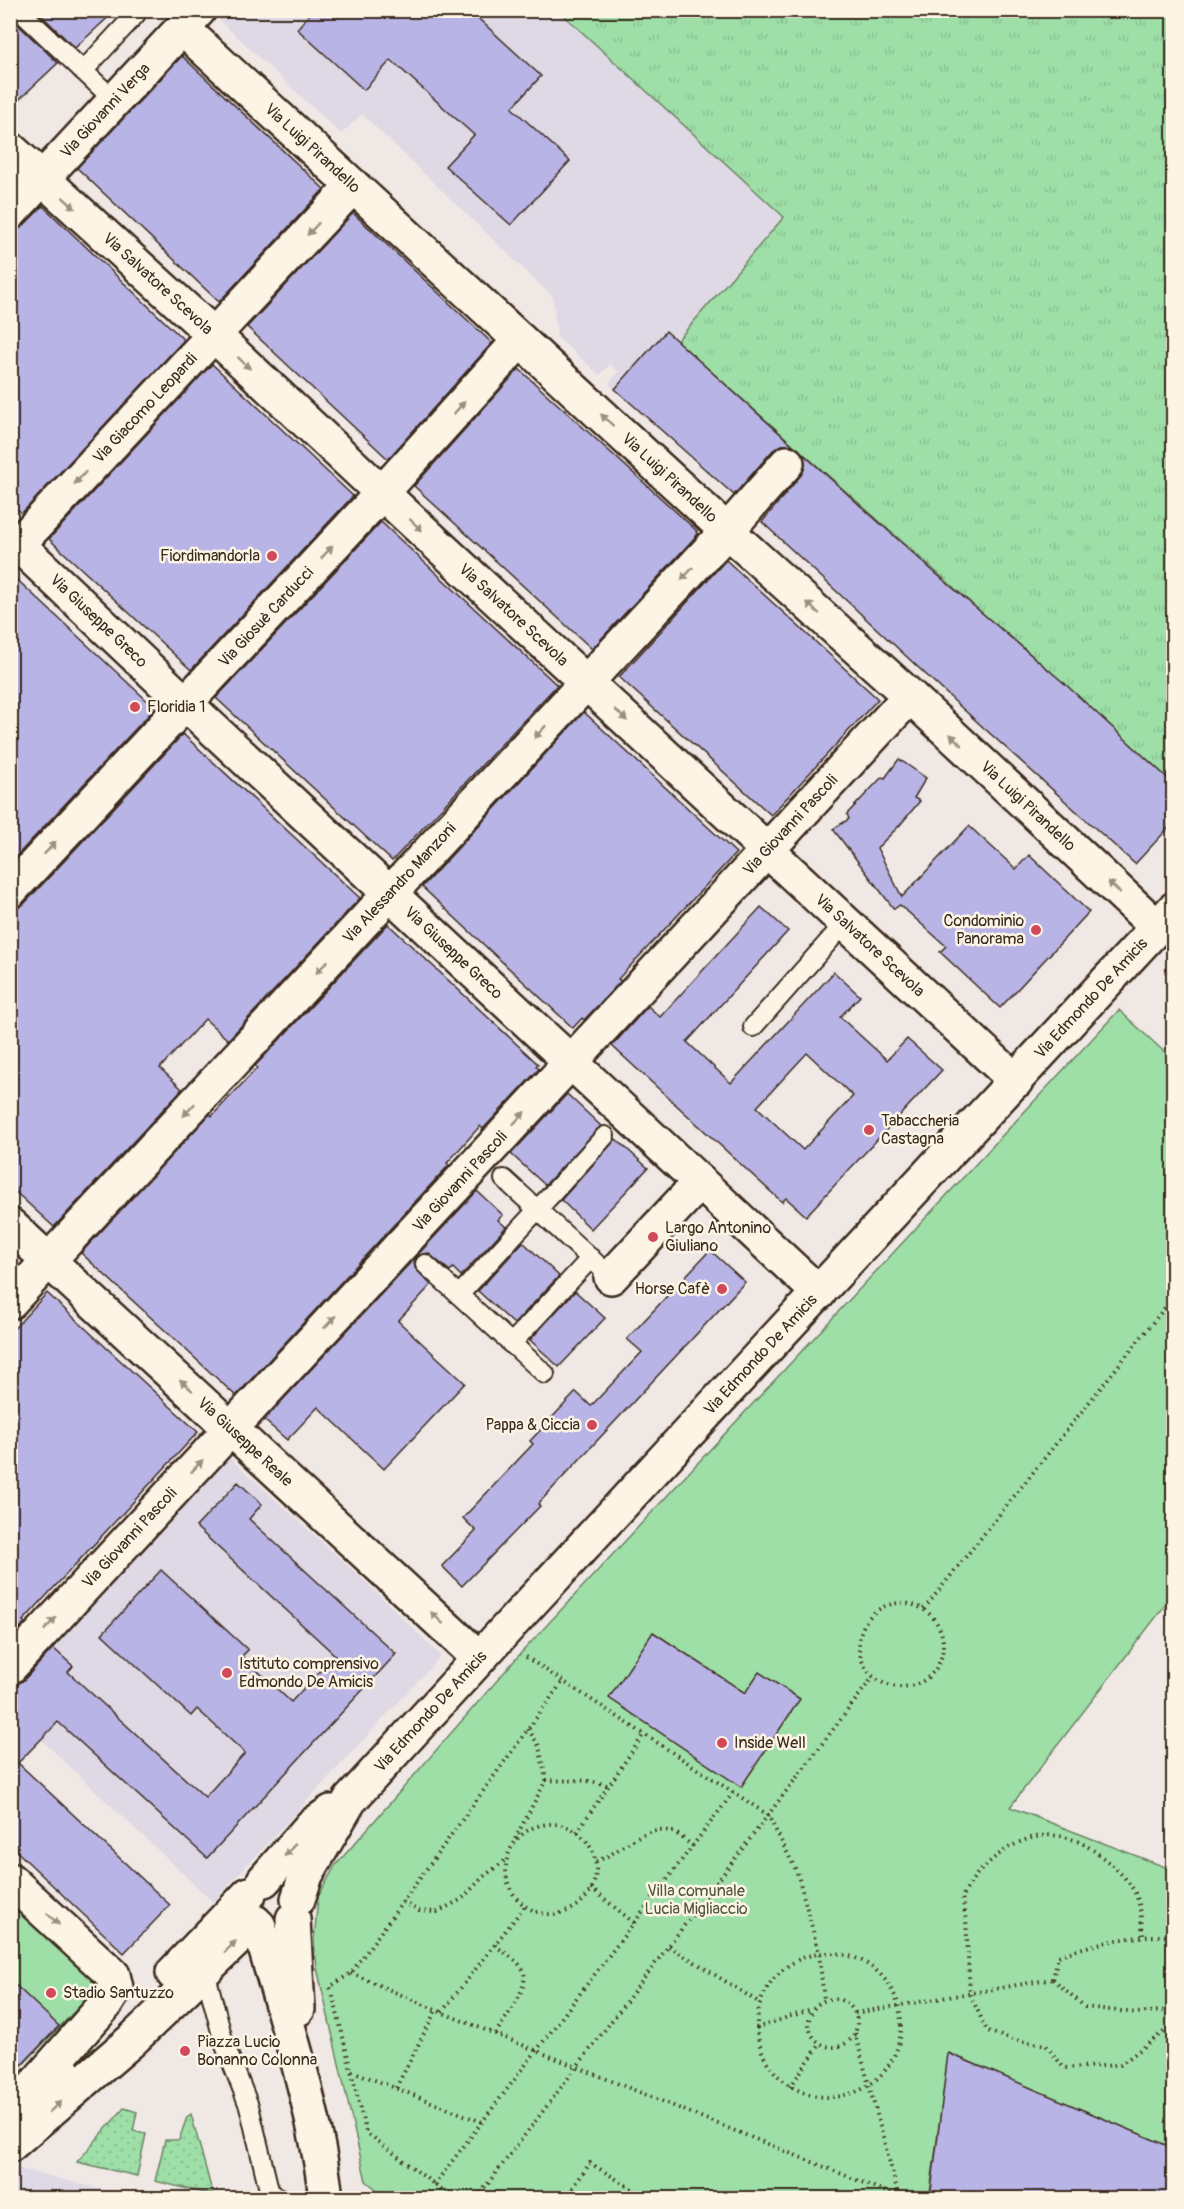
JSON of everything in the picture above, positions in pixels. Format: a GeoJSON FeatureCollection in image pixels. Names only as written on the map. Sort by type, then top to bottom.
{"type":"FeatureCollection","features":[{"type":"Feature","properties":{"kind":"street","name":"Via Giovanni Verga"},"geometry":{"type":"LineString","coordinates":[[10,213],[191,20]]}},
{"type":"Feature","properties":{"kind":"street","name":"Via Luigi Pirandello"},"geometry":{"type":"LineString","coordinates":[[191,20],[353,186],[727,531],[910,696],[1165,918]]}},
{"type":"Feature","properties":{"kind":"street","name":"Via Salvatore Scevola"},"geometry":{"type":"LineString","coordinates":[[10,149],[214,334],[382,493],[1016,1081]]}},
{"type":"Feature","properties":{"kind":"street","name":"Via Giacomo Leopardi"},"geometry":{"type":"LineString","coordinates":[[13,545],[353,186]]}},
{"type":"Feature","properties":{"kind":"street","name":"Via Giosuè Carducci"},"geometry":{"type":"LineString","coordinates":[[10,891],[382,493],[520,340]]}},
{"type":"Feature","properties":{"kind":"street","name":"Via Alessandro Manzoni"},"geometry":{"type":"LineString","coordinates":[[10,1302],[727,531],[787,463]]}},
{"type":"Feature","properties":{"kind":"street","name":"Via Giuseppe Greco"},"geometry":{"type":"LineString","coordinates":[[13,545],[819,1293]]}},
{"type":"Feature","properties":{"kind":"street","name":"Via Giovanni Pascoli"},"geometry":{"type":"LineString","coordinates":[[10,1667],[910,696]]}},
{"type":"Feature","properties":{"kind":"street","name":"Via Edmondo De Amicis"},"geometry":{"type":"LineString","coordinates":[[350,1800],[1165,918]]}},
{"type":"Feature","properties":{"kind":"street"},"geometry":{"type":"LineString","coordinates":[[601,1268],[700,1182]]}},
{"type":"Feature","properties":{"kind":"street","name":"Via Giuseppe Reale"},"geometry":{"type":"LineString","coordinates":[[10,1225],[232,1427],[480,1658]]}},
{"type":"Feature","properties":{"kind":"street"},"geometry":{"type":"LineString","coordinates":[[10,2113],[128,2019],[257,1905],[312,1825],[350,1800]]}},
{"type":"Feature","properties":{"kind":"street"},"geometry":{"type":"LineString","coordinates":[[257,1905],[271,1929],[283,1927],[295,1909],[306,1875],[316,1856],[350,1800]]}},
{"type":"Feature","properties":{"kind":"street"},"geometry":{"type":"LineString","coordinates":[[10,2145],[131,2041],[206,1971],[276,1878],[286,1882],[294,1889],[294,1966],[305,2091]]}},
{"type":"Feature","properties":{"kind":"street"},"geometry":{"type":"LineString","coordinates":[[10,1880],[113,1975],[116,1988],[105,2005],[10,2113]]}},
{"type":"Feature","properties":{"kind":"street"},"geometry":{"type":"LineString","coordinates":[[257,1905],[305,2091],[323,2167],[327,2199]]}},
{"type":"Feature","properties":{"kind":"lane"},"geometry":{"type":"LineString","coordinates":[[19,10],[115,101]]}},
{"type":"Feature","properties":{"kind":"lane"},"geometry":{"type":"LineString","coordinates":[[83,71],[136,12]]}},
{"type":"Feature","properties":{"kind":"lane"},"geometry":{"type":"LineString","coordinates":[[753,1027],[845,922]]}},
{"type":"Feature","properties":{"kind":"lane"},"geometry":{"type":"LineString","coordinates":[[459,1295],[605,1136]]}},
{"type":"Feature","properties":{"kind":"lane"},"geometry":{"type":"LineString","coordinates":[[504,1179],[601,1268],[511,1344]]}},
{"type":"Feature","properties":{"kind":"lane"},"geometry":{"type":"LineString","coordinates":[[424,1264],[545,1374]]}},
{"type":"Feature","properties":{"kind":"lane"},"geometry":{"type":"LineString","coordinates":[[206,1971],[224,2043],[249,2106],[270,2194],[279,2199]]}},
{"type":"Feature","properties":{"kind":"path"},"geometry":{"type":"LineString","coordinates":[[924,1609],[1173,1296]]}},
{"type":"Feature","properties":{"kind":"path"},"geometry":{"type":"LineString","coordinates":[[904,1602],[924,1609],[940,1626],[945,1649],[936,1671],[917,1685],[894,1688],[873,1677],[861,1660],[859,1639],[867,1619],[883,1606],[904,1602]]}},
{"type":"Feature","properties":{"kind":"path"},"geometry":{"type":"LineString","coordinates":[[531,1660],[768,1815],[797,1872],[819,1953],[824,2001]]}},
{"type":"Feature","properties":{"kind":"path"},"geometry":{"type":"LineString","coordinates":[[477,2199],[873,1677]]}},
{"type":"Feature","properties":{"kind":"path"},"geometry":{"type":"LineString","coordinates":[[452,2199],[366,2132],[330,1987],[351,1973],[563,1681]]}},
{"type":"Feature","properties":{"kind":"path"},"geometry":{"type":"LineString","coordinates":[[514,1843],[527,1830],[543,1824],[561,1825],[577,1832],[590,1845],[596,1861],[595,1879],[588,1895],[575,1908],[559,1914],[541,1913],[525,1906],[512,1893],[506,1877],[507,1859],[514,1843],[546,1780],[539,1746],[528,1729]]}},
{"type":"Feature","properties":{"kind":"path"},"geometry":{"type":"LineString","coordinates":[[577,1832],[644,1734]]}},
{"type":"Feature","properties":{"kind":"path"},"geometry":{"type":"LineString","coordinates":[[546,1780],[594,1780],[609,1786]]}},
{"type":"Feature","properties":{"kind":"path"},"geometry":{"type":"LineString","coordinates":[[434,2185],[733,1792]]}},
{"type":"Feature","properties":{"kind":"path"},"geometry":{"type":"LineString","coordinates":[[596,1861],[609,1857],[638,1835],[657,1831],[666,1830],[676,1833],[693,1846]]}},
{"type":"Feature","properties":{"kind":"path"},"geometry":{"type":"LineString","coordinates":[[1143,1935],[1136,1895],[1117,1869],[1087,1843],[1061,1834],[1035,1837],[1014,1844],[980,1870],[962,1896],[966,1919],[970,1994],[987,2031],[1014,2040],[1046,2045],[1064,2068],[1120,2065],[1173,2024]]}},
{"type":"Feature","properties":{"kind":"path"},"geometry":{"type":"LineString","coordinates":[[403,1902],[419,1911],[437,1912],[462,1899],[483,1877],[507,1859]]}},
{"type":"Feature","properties":{"kind":"path"},"geometry":{"type":"LineString","coordinates":[[591,1888],[634,1923]]}},
{"type":"Feature","properties":{"kind":"path"},"geometry":{"type":"LineString","coordinates":[[442,2013],[525,1906]]}},
{"type":"Feature","properties":{"kind":"path"},"geometry":{"type":"LineString","coordinates":[[1053,1979],[1058,1956],[1099,1943],[1143,1935],[1173,1936]]}},
{"type":"Feature","properties":{"kind":"path"},"geometry":{"type":"LineString","coordinates":[[495,1945],[523,1969],[525,1976],[525,1986],[495,2034]]}},
{"type":"Feature","properties":{"kind":"path"},"geometry":{"type":"LineString","coordinates":[[669,1946],[760,2003]]}},
{"type":"Feature","properties":{"kind":"path"},"geometry":{"type":"LineString","coordinates":[[819,1953],[845,1954],[869,1964],[887,1981],[899,2005],[902,2027],[898,2050],[886,2070],[869,2085],[851,2094],[830,2097],[810,2095],[790,2087],[773,2071],[761,2051],[756,2028],[760,2003],[773,1979],[794,1961],[819,1953]]}},
{"type":"Feature","properties":{"kind":"path"},"geometry":{"type":"LineString","coordinates":[[351,1973],[442,2013],[900,2198]]}},
{"type":"Feature","properties":{"kind":"path"},"geometry":{"type":"LineString","coordinates":[[855,2013],[1053,1979]]}},
{"type":"Feature","properties":{"kind":"path"},"geometry":{"type":"LineString","coordinates":[[1053,1979],[1085,2007],[1136,2013],[1173,2010]]}},
{"type":"Feature","properties":{"kind":"path"},"geometry":{"type":"LineString","coordinates":[[756,2028],[813,2009],[824,2001],[836,1999],[847,2003],[855,2013],[857,2024],[855,2033],[900,2198]]}},
{"type":"Feature","properties":{"kind":"path"},"geometry":{"type":"LineString","coordinates":[[813,2009],[809,2022],[812,2034],[821,2043],[834,2046],[846,2043],[855,2033]]}},
{"type":"Feature","properties":{"kind":"path"},"geometry":{"type":"LineString","coordinates":[[396,2088],[436,2010]]}},
{"type":"Feature","properties":{"kind":"path"},"geometry":{"type":"LineString","coordinates":[[790,2087],[821,2043]]}},
{"type":"Feature","properties":{"kind":"path"},"geometry":{"type":"LineString","coordinates":[[351,2070],[482,2122]]}},
{"type":"Feature","properties":{"kind":"path"},"geometry":{"type":"LineString","coordinates":[[566,2199],[590,2163],[647,2199]]}},
{"type":"Feature","properties":{"kind":"path"},"geometry":{"type":"LineString","coordinates":[[572,2189],[588,2199]]}},
{"type":"Feature","properties":{"kind":"shaded area"},"geometry":{"type":"Polygon","coordinates":[[[222,10],[559,11],[784,217],[677,341],[666,332],[614,389],[609,383],[619,372],[610,364],[600,375],[557,337],[553,297],[362,114],[341,134],[216,17],[222,10]]]}},
{"type":"Feature","properties":{"kind":"shaded area","name":"Istituto comprensivo Edmondo De Amicis"},"geometry":{"type":"Polygon","coordinates":[[[229,1457],[372,1588],[441,1656],[213,1902],[11,1711],[10,1693],[229,1457]]]}},
{"type":"Feature","properties":{"kind":"shaded area"},"geometry":{"type":"Polygon","coordinates":[[[13,2167],[135,2198],[11,2198],[11,2169],[13,2167]]]}},
{"type":"Feature","properties":{"kind":"green space"},"geometry":{"type":"Polygon","coordinates":[[[559,11],[1173,11],[1173,783],[1001,628],[943,690],[913,662],[970,602],[677,341],[784,217],[559,11]]]}},
{"type":"Feature","properties":{"kind":"green space","name":"Villa comunale Lucia Migliaccio"},"geometry":{"type":"Polygon","coordinates":[[[1119,1010],[1173,1060],[1173,1595],[1010,1807],[1173,1870],[1173,2148],[949,2053],[929,2198],[388,2198],[366,2181],[317,1968],[314,1941],[318,1897],[335,1866],[521,1653],[1119,1010]]]}},
{"type":"Feature","properties":{"kind":"green space","name":"Stadio Santuzzo"},"geometry":{"type":"Polygon","coordinates":[[[10,1900],[100,1985],[11,2077],[10,2077],[10,1900]]]}},
{"type":"Feature","properties":{"kind":"green space"},"geometry":{"type":"Polygon","coordinates":[[[124,2108],[137,2112],[133,2131],[146,2134],[137,2176],[77,2162],[124,2108]]]}},
{"type":"Feature","properties":{"kind":"green space"},"geometry":{"type":"Polygon","coordinates":[[[191,2114],[213,2195],[155,2181],[165,2140],[179,2140],[187,2117],[191,2114]]]}},
{"type":"Feature","properties":{"kind":"building"},"geometry":{"type":"Polygon","coordinates":[[[36,10],[116,10],[75,48],[36,10]]]}},
{"type":"Feature","properties":{"kind":"building"},"geometry":{"type":"Polygon","coordinates":[[[313,10],[469,10],[541,76],[512,108],[570,161],[511,225],[445,166],[474,135],[391,60],[364,90],[297,29],[313,10]]]}},
{"type":"Feature","properties":{"kind":"building"},"geometry":{"type":"Polygon","coordinates":[[[10,17],[58,63],[10,108],[10,17]]]}},
{"type":"Feature","properties":{"kind":"building"},"geometry":{"type":"Polygon","coordinates":[[[182,56],[324,189],[219,302],[77,168],[182,56]]]}},
{"type":"Feature","properties":{"kind":"building"},"geometry":{"type":"Polygon","coordinates":[[[43,206],[184,340],[22,513],[10,503],[10,231],[16,231],[23,226],[43,206]]]}},
{"type":"Feature","properties":{"kind":"building"},"geometry":{"type":"Polygon","coordinates":[[[353,213],[492,343],[388,459],[247,327],[353,213]]]}},
{"type":"Feature","properties":{"kind":"building"},"geometry":{"type":"Polygon","coordinates":[[[666,331],[795,447],[782,445],[773,450],[734,495],[615,389],[666,331]]]}},
{"type":"Feature","properties":{"kind":"building"},"geometry":{"type":"Polygon","coordinates":[[[212,364],[353,496],[191,670],[49,539],[212,364]]]}},
{"type":"Feature","properties":{"kind":"building"},"geometry":{"type":"Polygon","coordinates":[[[519,369],[698,534],[592,649],[414,486],[519,369]]]}},
{"type":"Feature","properties":{"kind":"building"},"geometry":{"type":"Polygon","coordinates":[[[802,453],[933,571],[1064,683],[1173,783],[1173,823],[1135,864],[964,710],[762,522],[801,475],[805,466],[802,453]]]}},
{"type":"Feature","properties":{"kind":"building"},"geometry":{"type":"Polygon","coordinates":[[[381,522],[557,685],[392,861],[216,698],[381,522]]]}},
{"type":"Feature","properties":{"kind":"building"},"geometry":{"type":"Polygon","coordinates":[[[726,560],[878,699],[771,815],[619,677],[726,560]]]}},
{"type":"Feature","properties":{"kind":"building"},"geometry":{"type":"Polygon","coordinates":[[[10,573],[155,708],[10,863],[10,573]]]}},
{"type":"Feature","properties":{"kind":"building"},"geometry":{"type":"Polygon","coordinates":[[[584,712],[736,853],[618,979],[621,981],[584,1020],[582,1018],[573,1028],[422,887],[584,712]]]}},
{"type":"Feature","properties":{"kind":"building"},"geometry":{"type":"Polygon","coordinates":[[[183,734],[360,898],[228,1040],[205,1019],[160,1068],[182,1089],[54,1227],[10,1187],[10,909],[16,909],[24,904],[183,734]]]}},
{"type":"Feature","properties":{"kind":"building"},"geometry":{"type":"Polygon","coordinates":[[[899,759],[926,778],[914,798],[920,801],[877,848],[902,897],[969,826],[1016,869],[1029,855],[1089,912],[1000,1008],[940,952],[946,946],[900,905],[894,909],[833,829],[849,819],[847,814],[882,777],[885,778],[899,759]]]}},
{"type":"Feature","properties":{"kind":"building"},"geometry":{"type":"Polygon","coordinates":[[[761,907],[788,931],[687,1042],[731,1083],[834,972],[860,996],[840,1017],[887,1060],[907,1039],[942,1070],[806,1216],[786,1198],[782,1202],[612,1046],[648,1006],[660,1017],[761,907]],[[807,1053],[757,1107],[803,1150],[853,1096],[807,1053]]]}},
{"type":"Feature","properties":{"kind":"building"},"geometry":{"type":"Polygon","coordinates":[[[388,924],[538,1064],[536,1066],[539,1069],[483,1129],[480,1126],[447,1163],[449,1165],[236,1396],[81,1253],[210,1114],[212,1116],[257,1068],[255,1066],[388,924]]]}},
{"type":"Feature","properties":{"kind":"building"},"geometry":{"type":"Polygon","coordinates":[[[567,1094],[601,1126],[545,1185],[511,1154],[567,1094]]]}},
{"type":"Feature","properties":{"kind":"building"},"geometry":{"type":"Polygon","coordinates":[[[616,1139],[648,1168],[591,1229],[561,1200],[616,1139]]]}},
{"type":"Feature","properties":{"kind":"building"},"geometry":{"type":"Polygon","coordinates":[[[477,1191],[503,1215],[498,1220],[506,1227],[461,1276],[453,1268],[450,1271],[428,1253],[417,1256],[414,1262],[415,1268],[431,1285],[398,1321],[465,1383],[384,1469],[318,1407],[287,1440],[264,1420],[477,1191]]]}},
{"type":"Feature","properties":{"kind":"building"},"geometry":{"type":"Polygon","coordinates":[[[523,1242],[559,1276],[514,1324],[478,1291],[523,1242]]]}},
{"type":"Feature","properties":{"kind":"building"},"geometry":{"type":"Polygon","coordinates":[[[710,1250],[745,1282],[538,1504],[540,1506],[462,1586],[442,1566],[476,1531],[463,1518],[533,1444],[530,1441],[576,1392],[591,1406],[642,1352],[627,1339],[710,1250]]]}},
{"type":"Feature","properties":{"kind":"building"},"geometry":{"type":"Polygon","coordinates":[[[575,1291],[605,1318],[559,1367],[530,1340],[575,1291]]]}},
{"type":"Feature","properties":{"kind":"building"},"geometry":{"type":"Polygon","coordinates":[[[47,1293],[198,1432],[23,1621],[25,1623],[10,1639],[10,1333],[47,1293]]]}},
{"type":"Feature","properties":{"kind":"building"},"geometry":{"type":"Polygon","coordinates":[[[238,1482],[262,1504],[249,1519],[396,1654],[207,1858],[58,1722],[18,1763],[170,1905],[124,1953],[10,1845],[10,1685],[16,1685],[24,1680],[53,1648],[73,1666],[68,1672],[205,1797],[245,1753],[197,1709],[191,1716],[102,1634],[161,1570],[248,1650],[242,1656],[291,1702],[335,1655],[196,1527],[238,1482]]]}},
{"type":"Feature","properties":{"kind":"building","name":"Inside Well"},"geometry":{"type":"Polygon","coordinates":[[[653,1632],[745,1693],[759,1672],[800,1699],[741,1787],[609,1698],[653,1632]]]}},
{"type":"Feature","properties":{"kind":"building"},"geometry":{"type":"Polygon","coordinates":[[[10,1980],[59,2026],[10,2077],[10,1980]]]}},
{"type":"Feature","properties":{"kind":"building"},"geometry":{"type":"Polygon","coordinates":[[[948,2053],[1173,2148],[1173,2199],[950,2199],[931,2191],[948,2053]]]}},
{"type":"Feature","properties":{"kind":"place","name":"Fiordimandorla"},"geometry":{"type":"Point","coordinates":[272,556]}},
{"type":"Feature","properties":{"kind":"place","name":"Floridia 1"},"geometry":{"type":"Point","coordinates":[135,707]}},
{"type":"Feature","properties":{"kind":"place","name":"Condominio Panorama"},"geometry":{"type":"Point","coordinates":[1036,930]}},
{"type":"Feature","properties":{"kind":"place","name":"Tabaccheria Castagna"},"geometry":{"type":"Point","coordinates":[869,1130]}},
{"type":"Feature","properties":{"kind":"place","name":"Largo Antonino Giuliano"},"geometry":{"type":"Point","coordinates":[653,1237]}},
{"type":"Feature","properties":{"kind":"place","name":"Horse Cafè"},"geometry":{"type":"Point","coordinates":[722,1289]}},
{"type":"Feature","properties":{"kind":"place","name":"Pappa & Ciccia"},"geometry":{"type":"Point","coordinates":[592,1425]}},
{"type":"Feature","properties":{"kind":"place","name":"Istituto comprensivo Edmondo De Amicis"},"geometry":{"type":"Point","coordinates":[227,1673]}},
{"type":"Feature","properties":{"kind":"place","name":"Inside Well"},"geometry":{"type":"Point","coordinates":[722,1743]}},
{"type":"Feature","properties":{"kind":"place","name":"Stadio Santuzzo"},"geometry":{"type":"Point","coordinates":[51,1993]}},
{"type":"Feature","properties":{"kind":"place","name":"Piazza Lucio Bonanno Colonna"},"geometry":{"type":"Point","coordinates":[185,2051]}}]}
